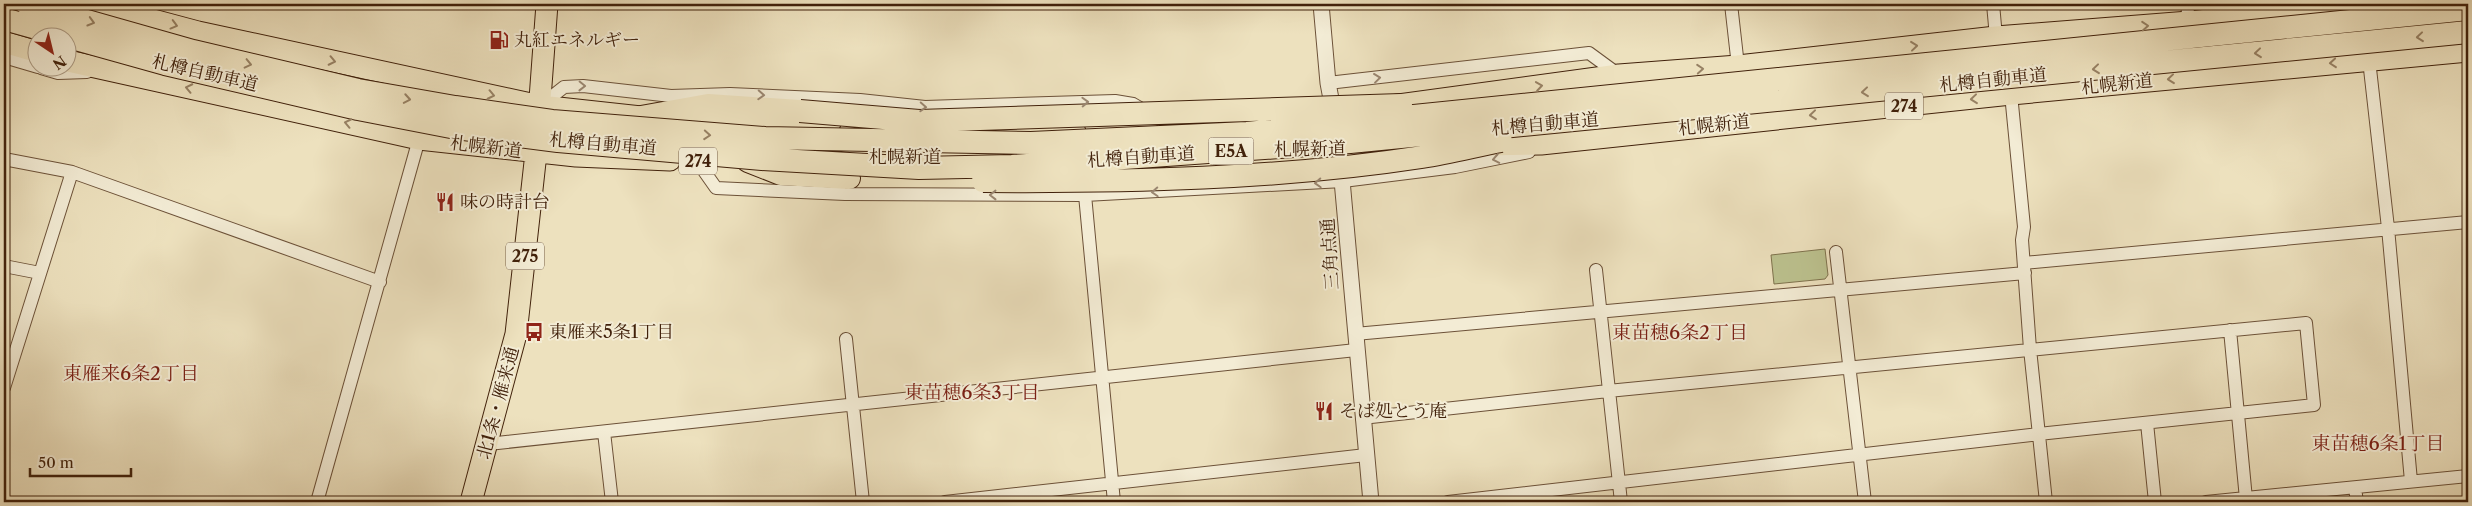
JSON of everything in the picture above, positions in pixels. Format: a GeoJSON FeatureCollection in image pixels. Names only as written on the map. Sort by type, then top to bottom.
{"type":"FeatureCollection","features":[{"type":"Feature","properties":{"kind":"highway","name":"札樽自動車道"},"geometry":{"type":"LineString","coordinates":[[27,4],[193,52],[397,97],[552,121],[765,138],[1031,143],[1237,134],[1579,101],[2468,9]]}},
{"type":"Feature","properties":{"kind":"highway","name":"札幌新道"},"geometry":{"type":"LineString","coordinates":[[93,4],[129,9],[198,32],[540,106],[641,117],[1097,133],[1334,114],[1619,75],[1738,66],[2188,13],[2364,4]]}},
{"type":"Feature","properties":{"kind":"highway","name":"北1条・雁来通"},"geometry":{"type":"LineString","coordinates":[[471,502],[516,334],[536,153],[547,4]]}},
{"type":"Feature","properties":{"kind":"highway","name":"札樽自動車道"},"geometry":{"type":"LineString","coordinates":[[4,19],[165,64],[358,109],[456,128],[558,141],[762,159],[919,168],[1012,166],[1350,142],[1594,120],[2468,32]]}},
{"type":"Feature","properties":{"kind":"highway"},"geometry":{"type":"LineString","coordinates":[[4,42],[28,49]]}},
{"type":"Feature","properties":{"kind":"highway","name":"札幌新道"},"geometry":{"type":"LineString","coordinates":[[78,63],[419,139],[536,153],[620,159],[697,161],[823,156],[893,157],[1541,144],[2011,94],[2468,51]]}},
{"type":"Feature","properties":{"kind":"highway"},"geometry":{"type":"LineString","coordinates":[[641,117],[708,105],[800,110],[919,120],[1309,107],[1579,101]]}},
{"type":"Feature","properties":{"kind":"highway"},"geometry":{"type":"LineString","coordinates":[[748,160],[781,174],[849,178],[1082,182],[1293,172],[1423,157],[1594,120]]}},
{"type":"Feature","properties":{"kind":"street","name":"三角点通"},"geometry":{"type":"LineString","coordinates":[[1321,4],[1328,83],[1343,182],[1356,350],[1371,502]]}},
{"type":"Feature","properties":{"kind":"street"},"geometry":{"type":"LineString","coordinates":[[1731,4],[1738,66]]}},
{"type":"Feature","properties":{"kind":"street"},"geometry":{"type":"LineString","coordinates":[[1993,4],[1996,37]]}},
{"type":"Feature","properties":{"kind":"street"},"geometry":{"type":"LineString","coordinates":[[1328,83],[1589,53],[1619,75]]}},
{"type":"Feature","properties":{"kind":"street"},"geometry":{"type":"LineString","coordinates":[[4,57],[28,64]]}},
{"type":"Feature","properties":{"kind":"street"},"geometry":{"type":"LineString","coordinates":[[2370,60],[2388,228],[2410,481]]}},
{"type":"Feature","properties":{"kind":"street"},"geometry":{"type":"LineString","coordinates":[[78,72],[112,71]]}},
{"type":"Feature","properties":{"kind":"street"},"geometry":{"type":"LineString","coordinates":[[540,106],[564,87],[583,86],[671,96],[730,94],[860,100],[925,107],[1115,101],[1133,104],[1173,127]]}},
{"type":"Feature","properties":{"kind":"street"},"geometry":{"type":"LineString","coordinates":[[2011,94],[2024,227],[2022,240],[2030,349],[2046,502]]}},
{"type":"Feature","properties":{"kind":"street"},"geometry":{"type":"LineString","coordinates":[[697,161],[716,188],[845,194],[1085,195],[1343,182],[1455,167],[1612,136]]}},
{"type":"Feature","properties":{"kind":"street"},"geometry":{"type":"LineString","coordinates":[[317,502],[419,139]]}},
{"type":"Feature","properties":{"kind":"street"},"geometry":{"type":"LineString","coordinates":[[4,159],[72,172],[380,282]]}},
{"type":"Feature","properties":{"kind":"street"},"geometry":{"type":"LineString","coordinates":[[4,388],[72,172]]}},
{"type":"Feature","properties":{"kind":"street"},"geometry":{"type":"LineString","coordinates":[[1085,195],[1114,502]]}},
{"type":"Feature","properties":{"kind":"street"},"geometry":{"type":"LineString","coordinates":[[1355,334],[1840,288],[2388,228],[2468,222]]}},
{"type":"Feature","properties":{"kind":"street"},"geometry":{"type":"LineString","coordinates":[[1836,252],[1865,502]]}},
{"type":"Feature","properties":{"kind":"street"},"geometry":{"type":"LineString","coordinates":[[4,266],[40,274]]}},
{"type":"Feature","properties":{"kind":"street"},"geometry":{"type":"LineString","coordinates":[[1596,270],[1599,312],[1621,502]]}},
{"type":"Feature","properties":{"kind":"street"},"geometry":{"type":"LineString","coordinates":[[1362,418],[2030,349],[2306,323],[2314,405],[2039,434],[1448,502]]}},
{"type":"Feature","properties":{"kind":"street"},"geometry":{"type":"LineString","coordinates":[[2230,330],[2246,499]]}},
{"type":"Feature","properties":{"kind":"street"},"geometry":{"type":"LineString","coordinates":[[846,339],[863,502]]}},
{"type":"Feature","properties":{"kind":"street"},"geometry":{"type":"LineString","coordinates":[[488,444],[1356,350]]}},
{"type":"Feature","properties":{"kind":"street"},"geometry":{"type":"LineString","coordinates":[[2148,422],[2155,502]]}},
{"type":"Feature","properties":{"kind":"street"},"geometry":{"type":"LineString","coordinates":[[604,432],[612,502]]}},
{"type":"Feature","properties":{"kind":"street"},"geometry":{"type":"LineString","coordinates":[[945,502],[1366,455]]}},
{"type":"Feature","properties":{"kind":"street"},"geometry":{"type":"LineString","coordinates":[[2206,502],[2468,476]]}},
{"type":"Feature","properties":{"kind":"street"},"geometry":{"type":"LineString","coordinates":[[2355,488],[2357,502]]}},
{"type":"Feature","properties":{"kind":"green space"},"geometry":{"type":"Polygon","coordinates":[[[1825,249],[1828,275],[1825,279],[1774,284],[1771,255],[1825,249]]]}},
{"type":"Feature","properties":{"kind":"place","name":"丸紅エネルギー"},"geometry":{"type":"Point","coordinates":[499,40]}},
{"type":"Feature","properties":{"kind":"place","name":"味の時計台"},"geometry":{"type":"Point","coordinates":[445,202]}},
{"type":"Feature","properties":{"kind":"place","name":"東雁来5条1丁目"},"geometry":{"type":"Point","coordinates":[534,332]}},
{"type":"Feature","properties":{"kind":"place","name":"そば処とう庵"},"geometry":{"type":"Point","coordinates":[1324,411]}},
{"type":"Feature","properties":{"kind":"district","name":"東苗穂6条2丁目"},"geometry":{"type":"Point","coordinates":[1680,332]}},
{"type":"Feature","properties":{"kind":"district","name":"東雁来6条2丁目"},"geometry":{"type":"Point","coordinates":[131,373]}},
{"type":"Feature","properties":{"kind":"district","name":"東苗穂6条3丁目"},"geometry":{"type":"Point","coordinates":[972,392]}},
{"type":"Feature","properties":{"kind":"district","name":"東苗穂6条1丁目"},"geometry":{"type":"Point","coordinates":[2378,443]}}]}
